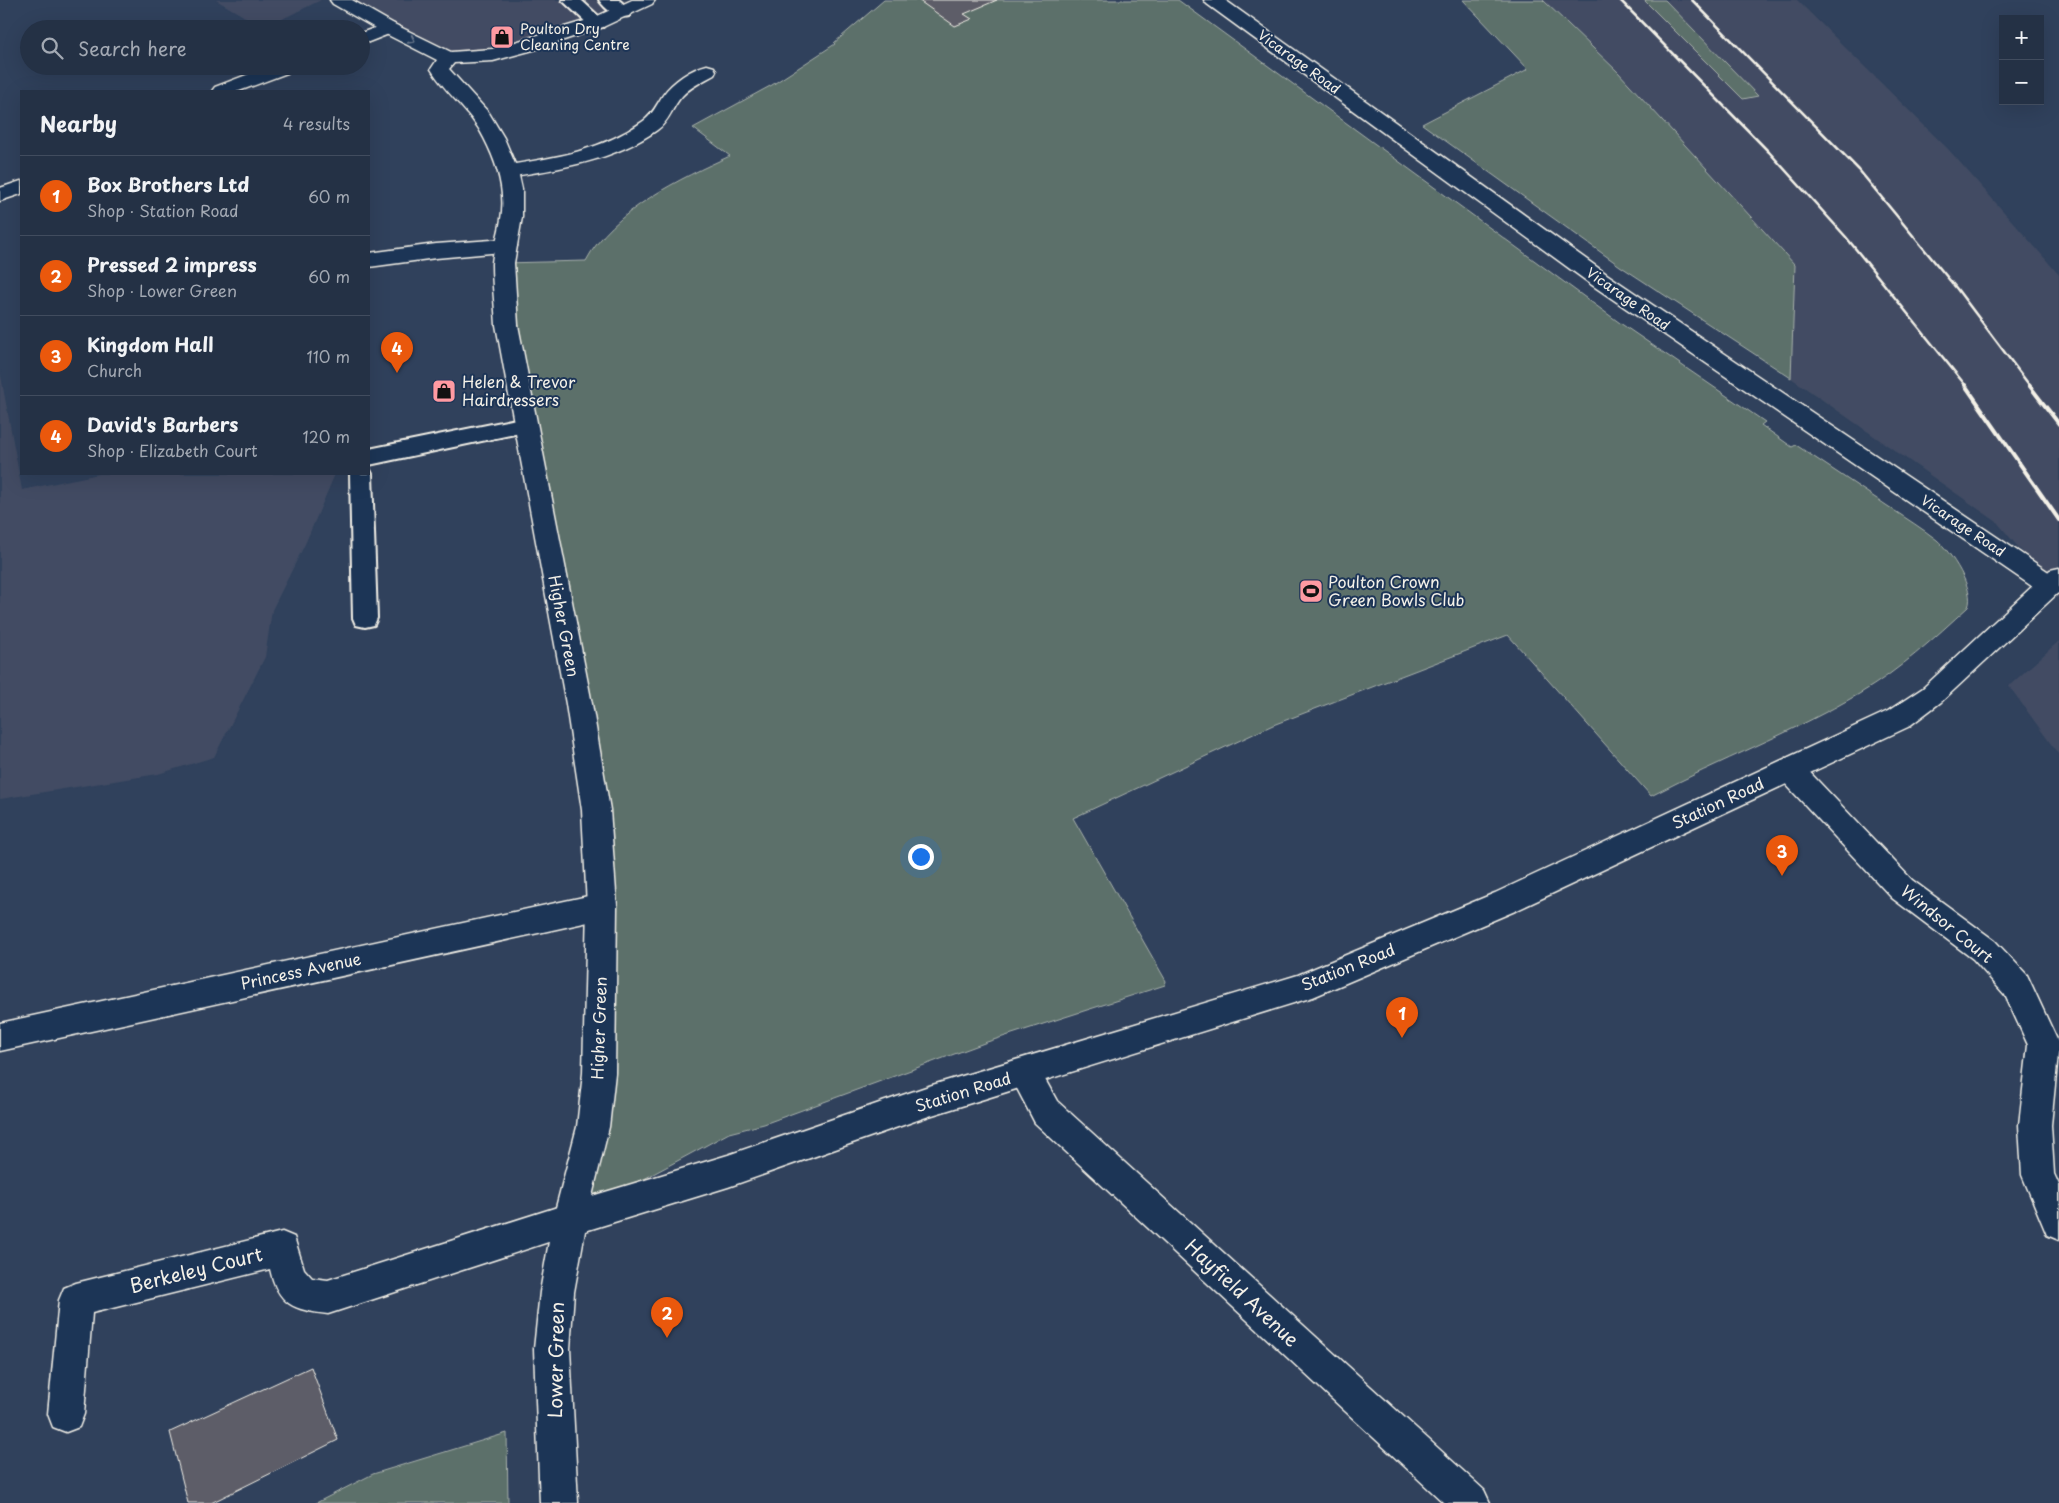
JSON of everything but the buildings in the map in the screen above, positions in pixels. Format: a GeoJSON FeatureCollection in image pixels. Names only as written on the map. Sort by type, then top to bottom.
{"type":"FeatureCollection","features":[{"type":"Feature","properties":{"kind":"main road"},"geometry":{"type":"LineString","coordinates":[[339,0],[388,28],[448,58],[493,55],[568,34],[623,12],[646,0]]}},
{"type":"Feature","properties":{"kind":"main road","name":"Vicarage Road"},"geometry":{"type":"LineString","coordinates":[[1213,0],[1600,280],[2055,581]]}},
{"type":"Feature","properties":{"kind":"main road"},"geometry":{"type":"LineString","coordinates":[[370,36],[388,28]]}},
{"type":"Feature","properties":{"kind":"main road","name":"Higher Green"},"geometry":{"type":"LineString","coordinates":[[448,58],[440,69],[446,80],[479,113],[494,138],[508,171],[512,189],[512,218],[506,246],[503,286],[507,325],[584,733],[596,810],[602,906],[599,1073],[593,1126],[570,1219]]}},
{"type":"Feature","properties":{"kind":"main road"},"geometry":{"type":"LineString","coordinates":[[508,171],[586,157],[615,144],[651,125],[676,92],[707,71]]}},
{"type":"Feature","properties":{"kind":"main road"},"geometry":{"type":"LineString","coordinates":[[225,90],[264,75]]}},
{"type":"Feature","properties":{"kind":"main road"},"geometry":{"type":"LineString","coordinates":[[0,195],[20,187]]}},
{"type":"Feature","properties":{"kind":"main road"},"geometry":{"type":"LineString","coordinates":[[370,260],[436,251],[506,246]]}},
{"type":"Feature","properties":{"kind":"main road","name":"Station Road"},"geometry":{"type":"LineString","coordinates":[[570,1219],[728,1171],[929,1101],[1025,1073],[1302,986],[1504,902],[1898,719],[1925,700],[2055,581]]}},
{"type":"Feature","properties":{"kind":"main road","name":"Windsor Court"},"geometry":{"type":"LineString","coordinates":[[1790,770],[1902,889],[1984,950],[2016,985],[2044,1045],[2035,1125],[2038,1175],[2059,1223]]}},
{"type":"Feature","properties":{"kind":"main road","name":"Princess Avenue"},"geometry":{"type":"LineString","coordinates":[[0,1036],[602,906]]}},
{"type":"Feature","properties":{"kind":"main road","name":"Hayfield Avenue"},"geometry":{"type":"LineString","coordinates":[[1025,1073],[1046,1112],[1471,1503]]}},
{"type":"Feature","properties":{"kind":"main road","name":"Berkeley Court"},"geometry":{"type":"LineString","coordinates":[[66,1414],[76,1300],[282,1249],[289,1278],[303,1294],[328,1297],[570,1219]]}},
{"type":"Feature","properties":{"kind":"main road","name":"Lower Green"},"geometry":{"type":"LineString","coordinates":[[559,1503],[552,1349],[557,1292],[570,1219]]}},
{"type":"Feature","properties":{"kind":"lane"},"geometry":{"type":"LineString","coordinates":[[571,0],[597,23]]}},
{"type":"Feature","properties":{"kind":"lane"},"geometry":{"type":"LineString","coordinates":[[608,0],[623,12]]}},
{"type":"Feature","properties":{"kind":"lane"},"geometry":{"type":"LineString","coordinates":[[370,457],[526,425]]}},
{"type":"Feature","properties":{"kind":"lane"},"geometry":{"type":"LineString","coordinates":[[361,475],[365,618]]}},
{"type":"Feature","properties":{"kind":"shaded area"},"geometry":{"type":"Polygon","coordinates":[[[216,0],[321,0],[280,20],[250,20],[216,0]]]}},
{"type":"Feature","properties":{"kind":"shaded area"},"geometry":{"type":"Polygon","coordinates":[[[339,0],[646,0],[568,34],[448,58],[339,0]]]}},
{"type":"Feature","properties":{"kind":"shaded area"},"geometry":{"type":"Polygon","coordinates":[[[1543,0],[1797,0],[1948,149],[2035,247],[2059,275],[2059,600],[2050,585],[1997,522],[1791,378],[1795,265],[1618,72],[1543,0]]]}},
{"type":"Feature","properties":{"kind":"shaded area"},"geometry":{"type":"Polygon","coordinates":[[[0,371],[22,490],[94,475],[335,475],[305,544],[272,610],[265,657],[214,757],[158,774],[0,799],[0,371]]]}},
{"type":"Feature","properties":{"kind":"shaded area"},"geometry":{"type":"Polygon","coordinates":[[[2059,641],[2059,755],[2009,686],[2059,641]]]}},
{"type":"Feature","properties":{"kind":"green space"},"geometry":{"type":"Polygon","coordinates":[[[884,0],[1178,0],[1620,323],[1765,422],[1761,425],[1792,447],[1796,445],[1937,540],[1955,562],[1965,581],[1968,591],[1968,607],[1902,665],[1859,694],[1782,734],[1651,796],[1508,635],[1273,725],[1073,818],[1166,981],[1165,985],[987,1042],[764,1124],[729,1133],[570,1219],[602,906],[503,263],[586,261],[598,243],[613,227],[649,198],[690,175],[730,156],[693,128],[772,85],[835,44],[884,0]]]}},
{"type":"Feature","properties":{"kind":"green space"},"geometry":{"type":"Polygon","coordinates":[[[1463,0],[1543,0],[1618,72],[1795,265],[1791,378],[1620,266],[1422,124],[1528,69],[1463,0]]]}},
{"type":"Feature","properties":{"kind":"green space"},"geometry":{"type":"Polygon","coordinates":[[[1644,0],[1665,0],[1758,96],[1743,99],[1644,0]]]}},
{"type":"Feature","properties":{"kind":"green space"},"geometry":{"type":"Polygon","coordinates":[[[507,1433],[508,1503],[316,1503],[373,1474],[507,1433]]]}},
{"type":"Feature","properties":{"kind":"railway"},"geometry":{"type":"LineString","coordinates":[[1620,0],[1769,152],[1846,237],[1966,386]]}},
{"type":"Feature","properties":{"kind":"railway"},"geometry":{"type":"LineString","coordinates":[[1692,0],[1859,170],[1957,289],[2030,386]]}},
{"type":"Feature","properties":{"kind":"railway"},"geometry":{"type":"LineString","coordinates":[[1965,385],[2059,520]]}},
{"type":"Feature","properties":{"kind":"railway"},"geometry":{"type":"LineString","coordinates":[[2029,385],[2059,424]]}},
{"type":"Feature","properties":{"kind":"place","name":"Poulton Dry Cleaning Centre"},"geometry":{"type":"Point","coordinates":[502,37]}},
{"type":"Feature","properties":{"kind":"place","name":"David's Barbers"},"geometry":{"type":"Point","coordinates":[397,373]}},
{"type":"Feature","properties":{"kind":"place","name":"Helen & Trevor Hairdressers"},"geometry":{"type":"Point","coordinates":[444,391]}},
{"type":"Feature","properties":{"kind":"place","name":"Poulton Crown Green Bowls Club"},"geometry":{"type":"Point","coordinates":[1311,591]}},
{"type":"Feature","properties":{"kind":"place","name":"Kingdom Hall"},"geometry":{"type":"Point","coordinates":[1782,876]}},
{"type":"Feature","properties":{"kind":"place","name":"Box Brothers Ltd"},"geometry":{"type":"Point","coordinates":[1402,1038]}},
{"type":"Feature","properties":{"kind":"place","name":"Pressed 2 impress"},"geometry":{"type":"Point","coordinates":[667,1338]}}]}
